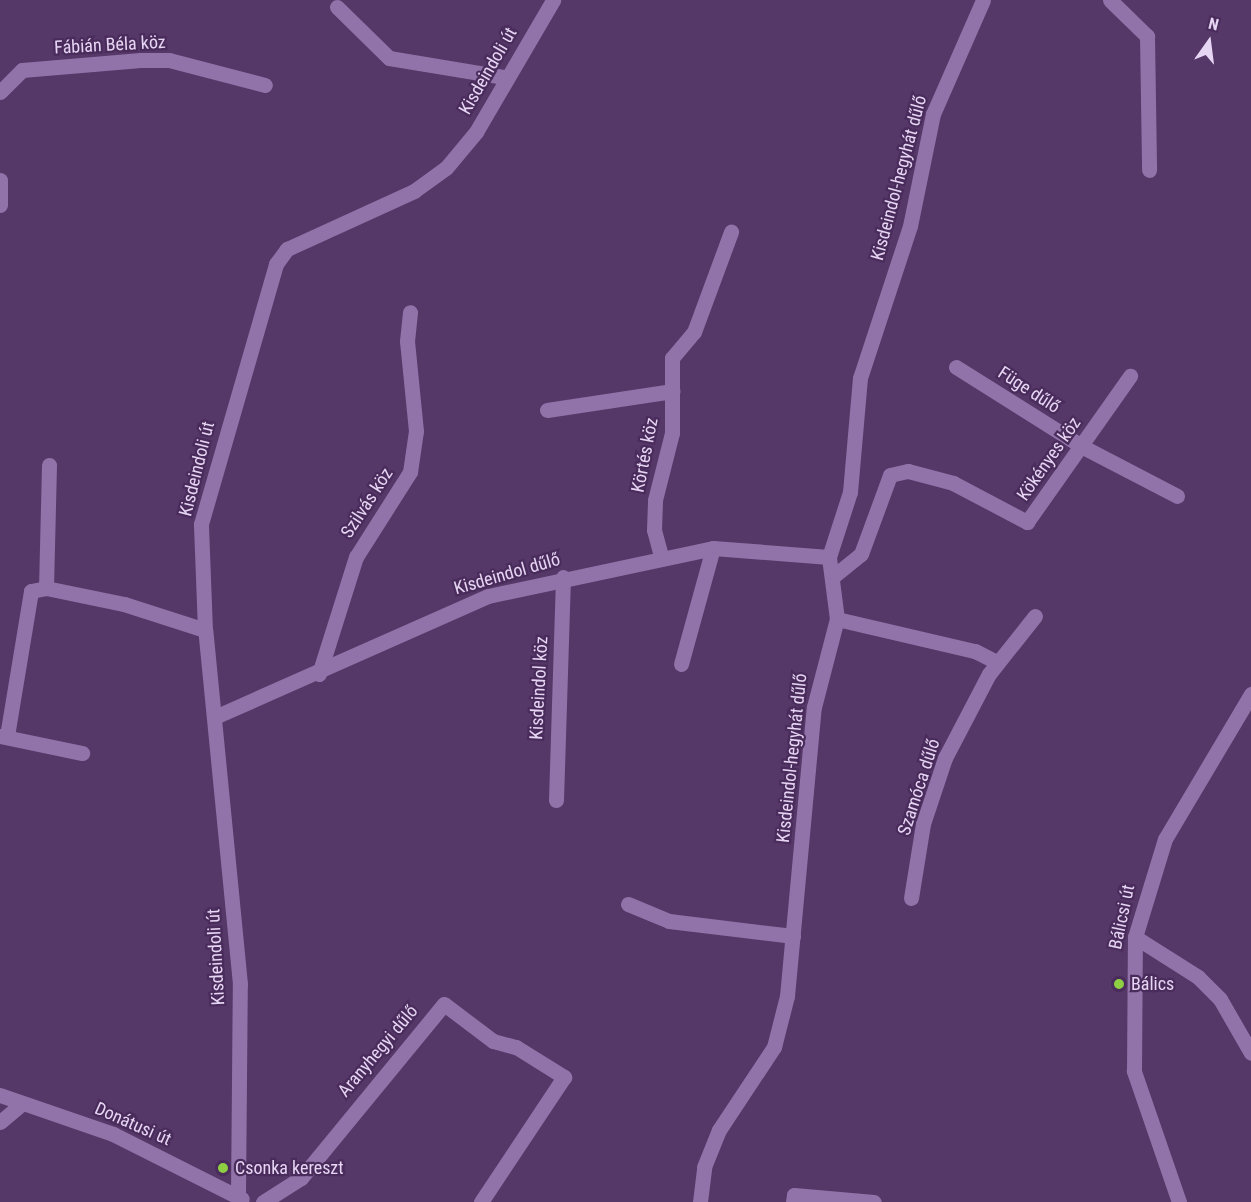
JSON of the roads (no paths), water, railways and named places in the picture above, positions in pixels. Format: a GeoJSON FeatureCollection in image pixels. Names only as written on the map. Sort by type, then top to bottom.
{"type":"FeatureCollection","features":[{"type":"Feature","properties":{"kind":"street","name":"Kisdeindoli út"},"geometry":{"type":"LineString","coordinates":[[241,1198],[240,984],[217,716],[205,630],[201,524],[276,264],[287,249],[414,191],[446,168],[476,132],[504,77],[553,0]]}},
{"type":"Feature","properties":{"kind":"street","name":"Kisdeindol-hegyhát dűlő"},"geometry":{"type":"LineString","coordinates":[[700,1202],[704,1167],[719,1130],[774,1047],[787,996],[814,707],[837,620],[835,575],[829,557],[850,492],[860,378],[910,226],[933,114],[983,0]]}},
{"type":"Feature","properties":{"kind":"street"},"geometry":{"type":"LineString","coordinates":[[1110,0],[1147,36],[1149,170]]}},
{"type":"Feature","properties":{"kind":"street"},"geometry":{"type":"LineString","coordinates":[[337,8],[390,58],[504,77]]}},
{"type":"Feature","properties":{"kind":"street","name":"Fábián Béla köz"},"geometry":{"type":"LineString","coordinates":[[0,92],[22,70],[141,60],[169,60],[265,85]]}},
{"type":"Feature","properties":{"kind":"street"},"geometry":{"type":"LineString","coordinates":[[0,180],[0,205]]}},
{"type":"Feature","properties":{"kind":"street","name":"Körtés köz"},"geometry":{"type":"LineString","coordinates":[[661,556],[654,530],[655,500],[672,433],[672,358],[694,332],[731,232]]}},
{"type":"Feature","properties":{"kind":"street","name":"Szilvás köz"},"geometry":{"type":"LineString","coordinates":[[319,674],[356,556],[410,472],[416,431],[407,341],[410,312]]}},
{"type":"Feature","properties":{"kind":"street","name":"Füge dűlő"},"geometry":{"type":"LineString","coordinates":[[956,367],[1083,447],[1177,496]]}},
{"type":"Feature","properties":{"kind":"street","name":"Kökényes köz"},"geometry":{"type":"LineString","coordinates":[[835,575],[861,554],[890,475],[908,471],[954,483],[1027,522],[1083,447],[1130,375]]}},
{"type":"Feature","properties":{"kind":"street"},"geometry":{"type":"LineString","coordinates":[[547,410],[673,391]]}},
{"type":"Feature","properties":{"kind":"street"},"geometry":{"type":"LineString","coordinates":[[46,588],[49,465]]}},
{"type":"Feature","properties":{"kind":"street"},"geometry":{"type":"LineString","coordinates":[[681,664],[713,548]]}},
{"type":"Feature","properties":{"kind":"street","name":"Kisdeindol dűlő"},"geometry":{"type":"LineString","coordinates":[[217,716],[319,674],[441,614],[563,577],[661,556],[713,548],[829,557]]}},
{"type":"Feature","properties":{"kind":"street","name":"Kisdeindol köz"},"geometry":{"type":"LineString","coordinates":[[556,800],[563,577]]}},
{"type":"Feature","properties":{"kind":"street"},"geometry":{"type":"LineString","coordinates":[[82,753],[3,736],[31,591],[46,588],[124,604],[205,630]]}},
{"type":"Feature","properties":{"kind":"street","name":"Szamóca dűlő"},"geometry":{"type":"LineString","coordinates":[[911,898],[923,824],[945,758],[997,662],[1035,616]]}},
{"type":"Feature","properties":{"kind":"street"},"geometry":{"type":"LineString","coordinates":[[837,620],[975,651],[997,662]]}},
{"type":"Feature","properties":{"kind":"street","name":"Bálicsi út"},"geometry":{"type":"LineString","coordinates":[[1179,1202],[1134,1071],[1135,937],[1165,839],[1251,694]]}},
{"type":"Feature","properties":{"kind":"street"},"geometry":{"type":"LineString","coordinates":[[628,904],[669,921],[793,936]]}},
{"type":"Feature","properties":{"kind":"street"},"geometry":{"type":"LineString","coordinates":[[1135,937],[1198,977],[1220,999],[1251,1053]]}},
{"type":"Feature","properties":{"kind":"street","name":"Aranyhegyi dűlő"},"geometry":{"type":"LineString","coordinates":[[263,1202],[301,1178],[444,1004],[493,1041],[516,1047],[564,1077],[481,1202]]}},
{"type":"Feature","properties":{"kind":"street","name":"Donátusi út"},"geometry":{"type":"LineString","coordinates":[[0,1095],[20,1105],[113,1134],[241,1198]]}},
{"type":"Feature","properties":{"kind":"street"},"geometry":{"type":"LineString","coordinates":[[0,1122],[20,1105]]}},
{"type":"Feature","properties":{"kind":"street"},"geometry":{"type":"LineString","coordinates":[[794,1202],[794,1195],[874,1202]]}},
{"type":"Feature","properties":{"kind":"place","name":"Bálics"},"geometry":{"type":"Point","coordinates":[1119,984]}},
{"type":"Feature","properties":{"kind":"place","name":"Csonka kereszt"},"geometry":{"type":"Point","coordinates":[223,1168]}}]}
